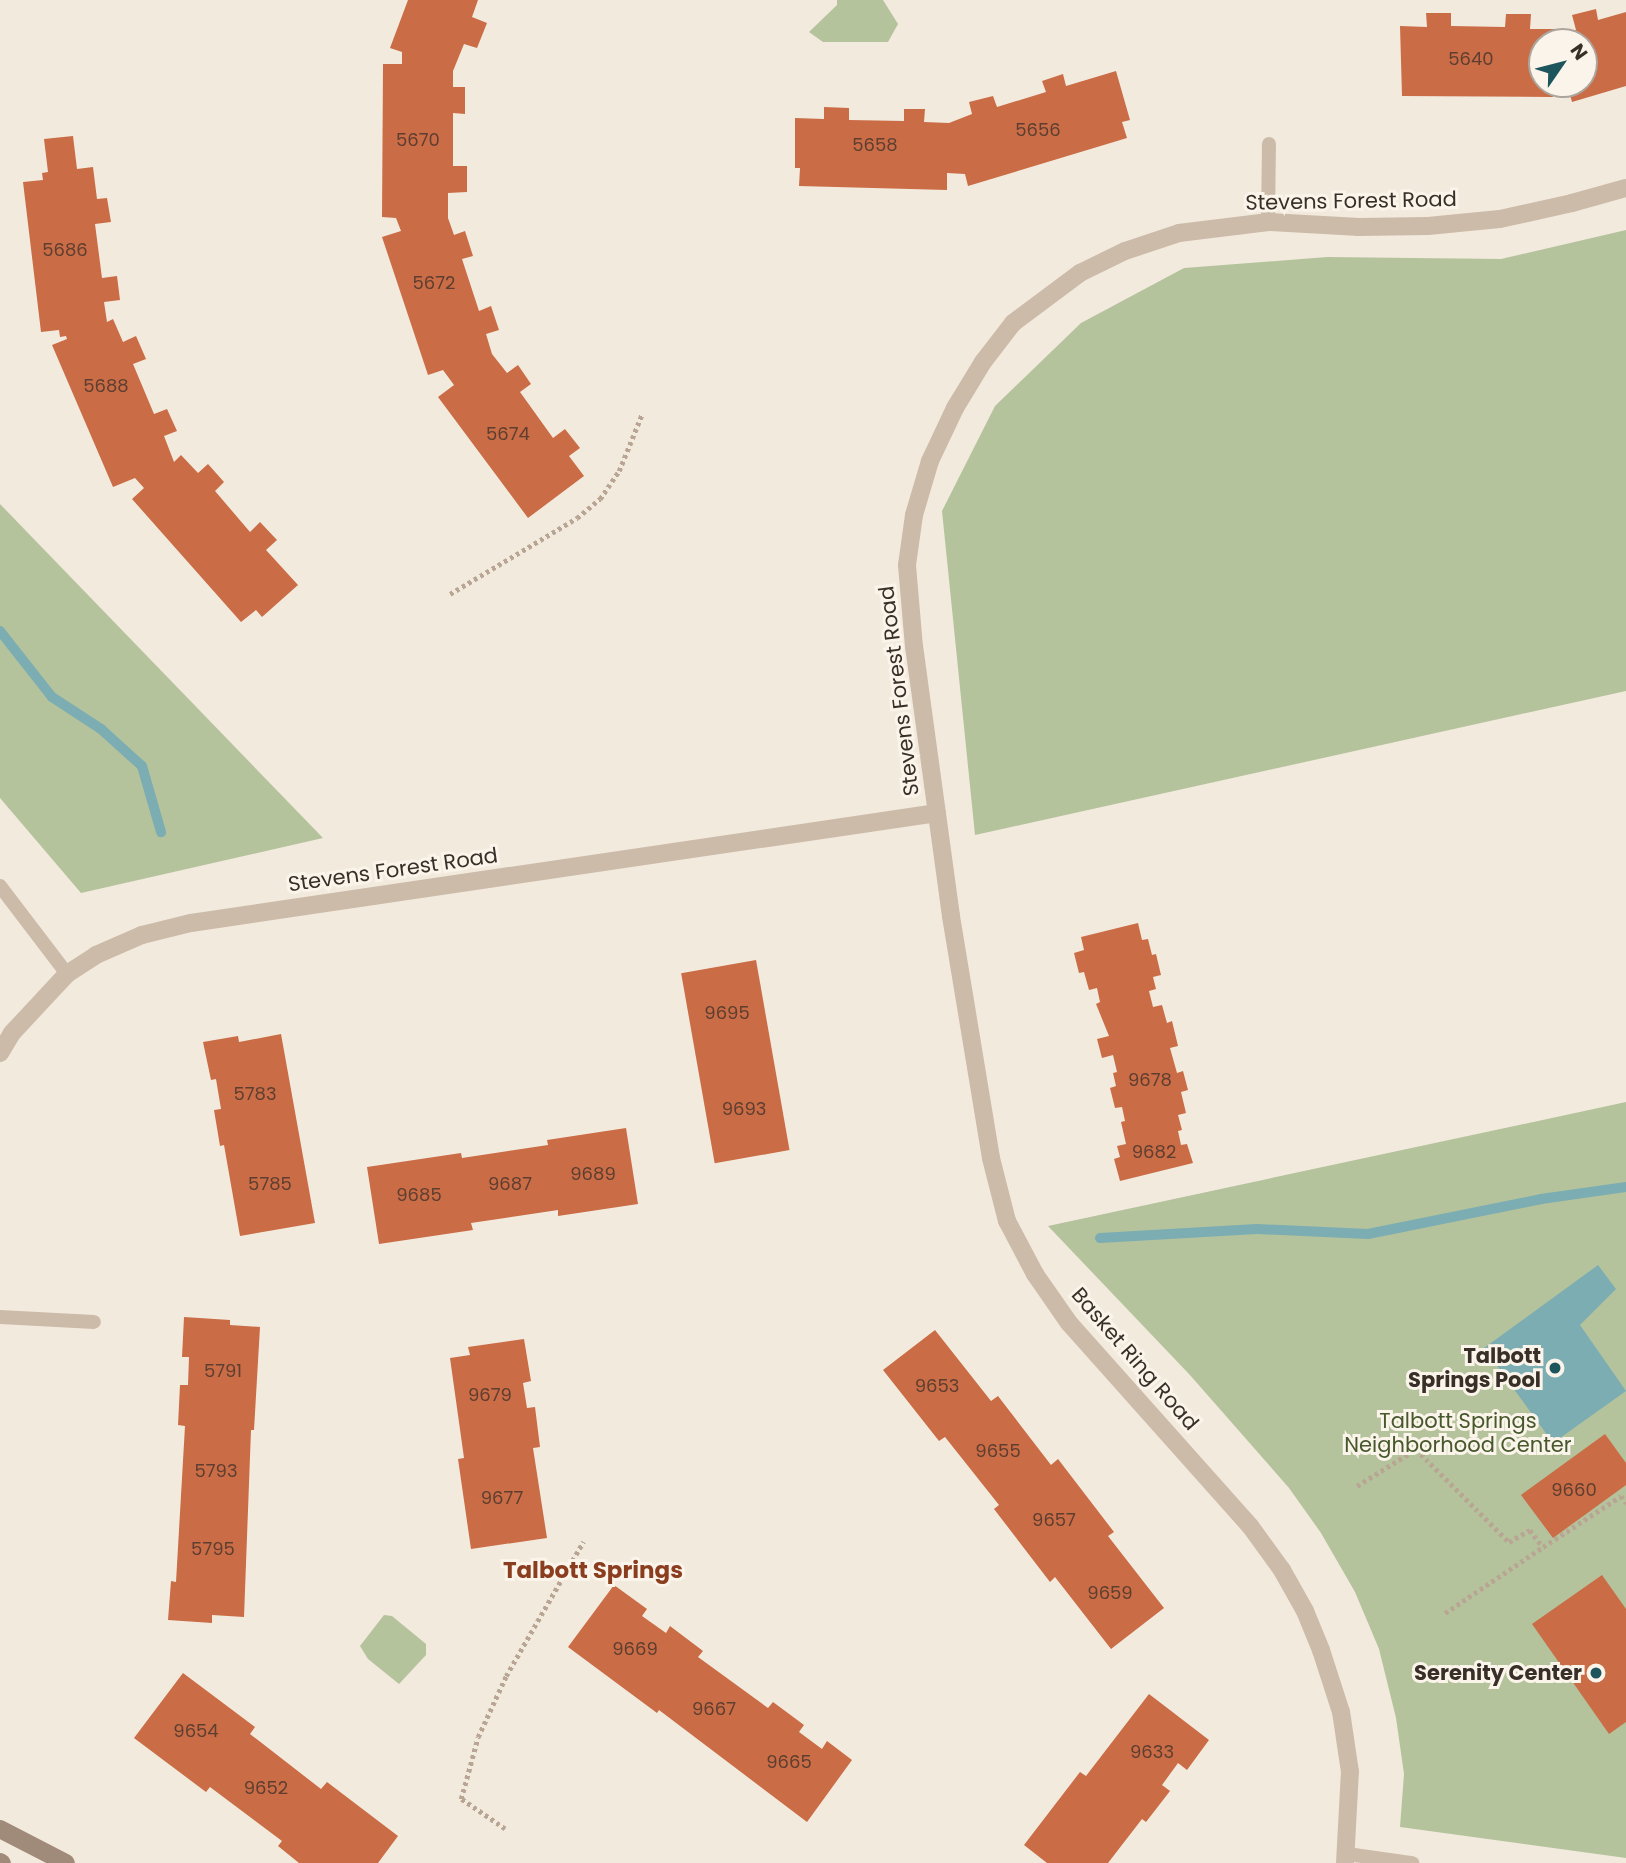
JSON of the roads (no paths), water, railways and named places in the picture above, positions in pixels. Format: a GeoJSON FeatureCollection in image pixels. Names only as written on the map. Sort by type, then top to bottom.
{"type":"FeatureCollection","features":[{"type":"Feature","properties":{"kind":"street","name":"Stevens Forest Road"},"geometry":{"type":"LineString","coordinates":[[0,1053],[12,1032],[67,974],[96,955],[131,940],[191,923],[937,813],[914,647],[908,565],[914,515],[927,472],[955,408],[983,362],[1013,323],[1080,273],[1125,251],[1179,233],[1268,222],[1359,227],[1427,226],[1500,219],[1572,204],[1626,188]]}},
{"type":"Feature","properties":{"kind":"street","name":"Basket Ring Road"},"geometry":{"type":"LineString","coordinates":[[937,813],[991,1158],[1007,1221],[1035,1274],[1069,1323],[1250,1527],[1282,1570],[1305,1611],[1341,1712],[1350,1772],[1346,1858]]}},
{"type":"Feature","properties":{"kind":"street"},"geometry":{"type":"LineString","coordinates":[[0,1829],[66,1863]]}},
{"type":"Feature","properties":{"kind":"lane"},"geometry":{"type":"LineString","coordinates":[[1268,222],[1269,144]]}},
{"type":"Feature","properties":{"kind":"lane"},"geometry":{"type":"LineString","coordinates":[[0,886],[67,974]]}},
{"type":"Feature","properties":{"kind":"lane"},"geometry":{"type":"LineString","coordinates":[[0,1317],[94,1322]]}},
{"type":"Feature","properties":{"kind":"lane"},"geometry":{"type":"LineString","coordinates":[[1346,1858],[1412,1863]]}},
{"type":"Feature","properties":{"kind":"water","name":"Talbott Springs Pool"},"geometry":{"type":"Polygon","coordinates":[[[1598,1265],[1616,1289],[1580,1325],[1626,1391],[1553,1443],[1484,1348],[1598,1265]]]}},
{"type":"Feature","properties":{"kind":"waterway"},"geometry":{"type":"LineString","coordinates":[[0,631],[52,697],[101,729],[142,766],[161,832]]}},
{"type":"Feature","properties":{"kind":"waterway"},"geometry":{"type":"LineString","coordinates":[[1100,1238],[1257,1229],[1368,1234],[1541,1199],[1626,1187]]}},
{"type":"Feature","properties":{"kind":"place","name":"Talbott Springs Pool"},"geometry":{"type":"Point","coordinates":[1555,1368]}},
{"type":"Feature","properties":{"kind":"place","name":"Serenity Center"},"geometry":{"type":"Point","coordinates":[1596,1673]}},
{"type":"Feature","properties":{"kind":"district","name":"Talbott Springs"},"geometry":{"type":"Point","coordinates":[593,1570]}},
{"type":"Feature","properties":{"kind":"park label","name":"Talbott Springs Neighborhood Center"},"geometry":{"type":"Point","coordinates":[1458,1433]}}]}
